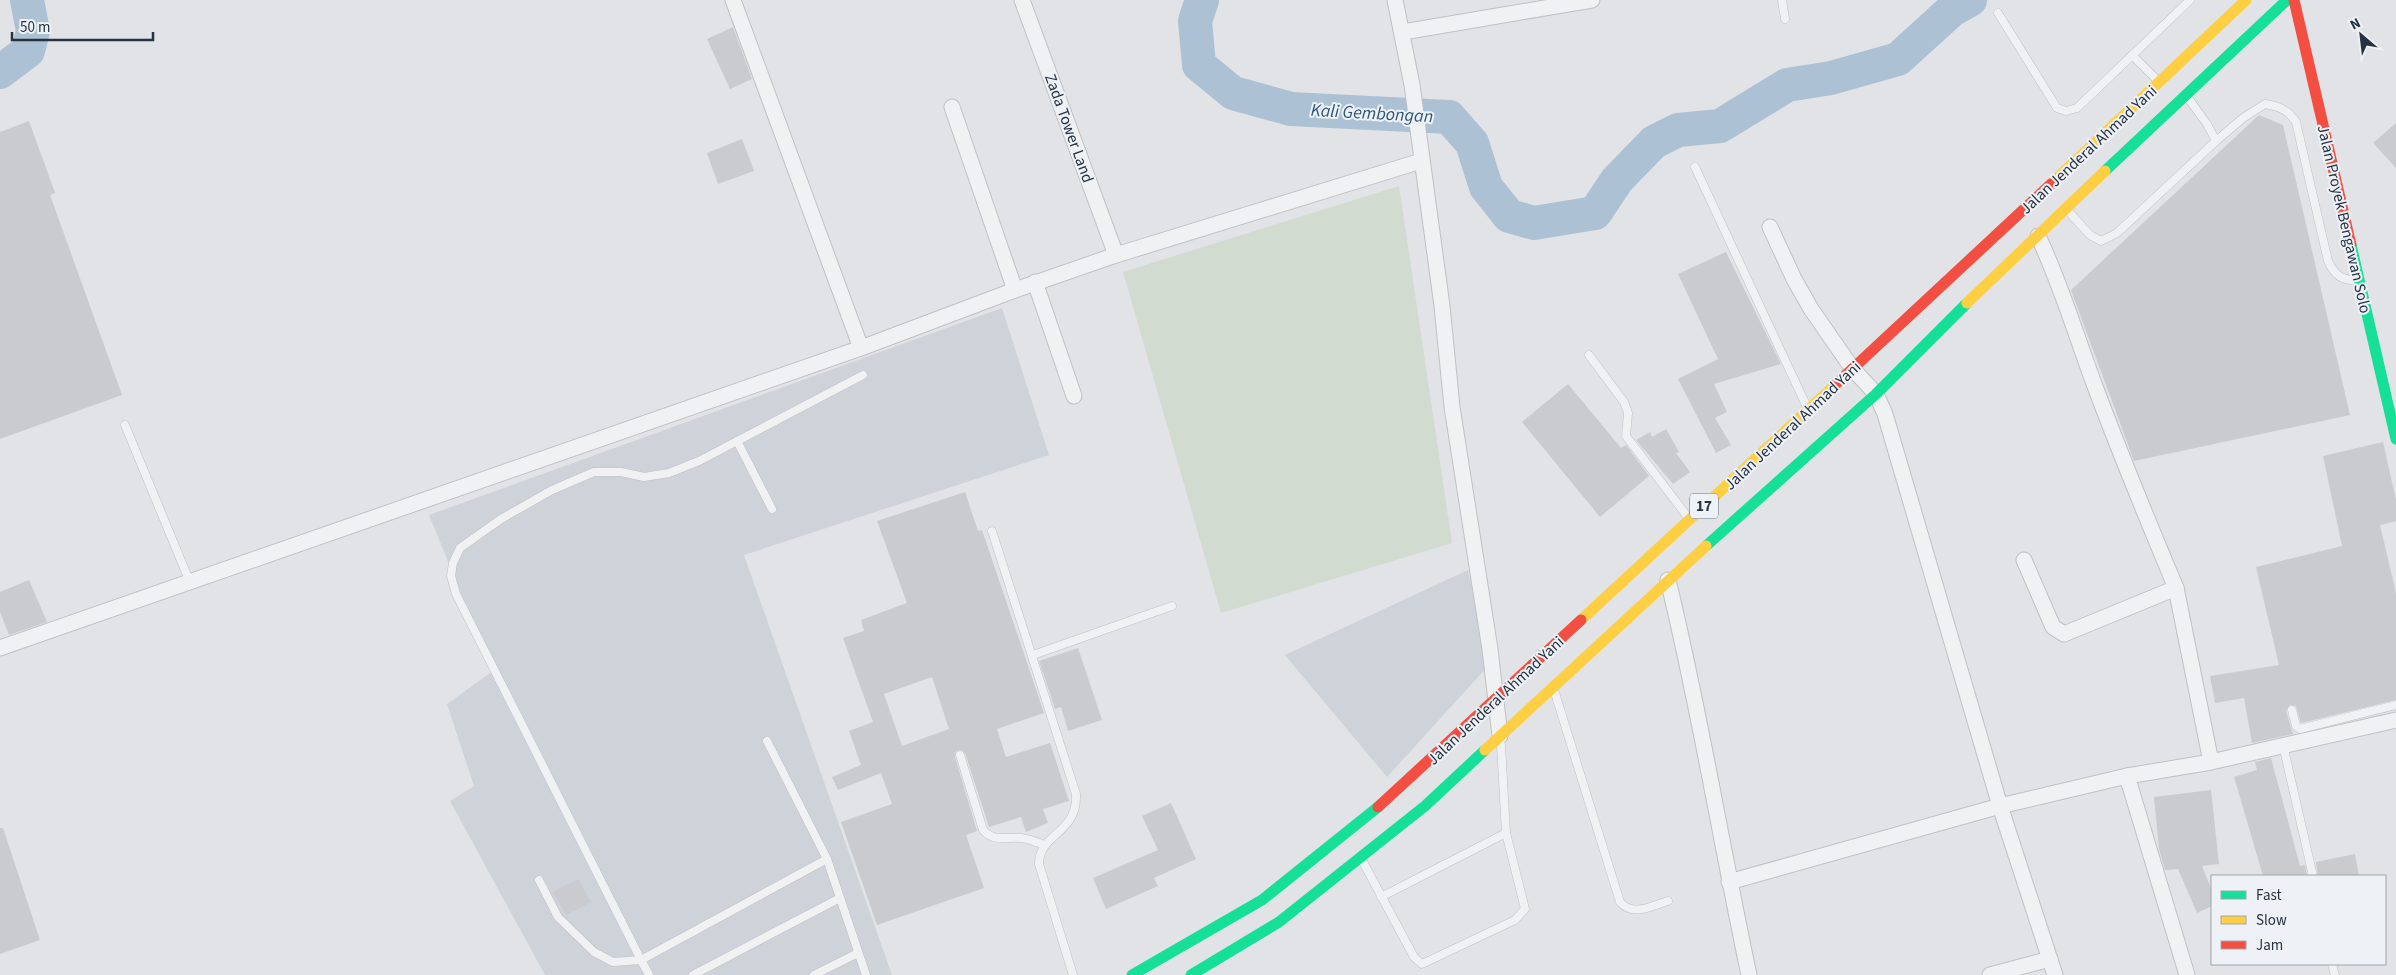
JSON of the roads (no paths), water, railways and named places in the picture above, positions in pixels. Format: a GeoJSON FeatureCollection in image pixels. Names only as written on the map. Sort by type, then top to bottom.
{"type":"FeatureCollection","features":[{"type":"Feature","properties":{"kind":"main road","name":"Jalan Jenderal Ahmad Yani"},"geometry":{"type":"LineString","coordinates":[[1191,975],[1279,922],[1359,855],[1426,806],[1668,580],[1876,394],[2011,241],[2159,82],[2246,0]]}},
{"type":"Feature","properties":{"kind":"main road","name":"Jalan Jenderal Ahmad Yani"},"geometry":{"type":"LineString","coordinates":[[1132,975],[1262,900],[1348,839],[1852,368],[2011,241],[2038,236],[2287,0]]}},
{"type":"Feature","properties":{"kind":"main road","name":"Jalan Proyek Bengawan Solo"},"geometry":{"type":"LineString","coordinates":[[2294,0],[2360,282],[2391,393],[2396,439]]}},
{"type":"Feature","properties":{"kind":"street"},"geometry":{"type":"LineString","coordinates":[[733,0],[861,348]]}},
{"type":"Feature","properties":{"kind":"street","name":"Zada Tower Land"},"geometry":{"type":"LineString","coordinates":[[1022,0],[1116,255]]}},
{"type":"Feature","properties":{"kind":"street"},"geometry":{"type":"LineString","coordinates":[[1395,0],[1403,32],[1412,85],[1442,306],[1452,407],[1466,485],[1500,736]]}},
{"type":"Feature","properties":{"kind":"street"},"geometry":{"type":"LineString","coordinates":[[1403,32],[1592,0]]}},
{"type":"Feature","properties":{"kind":"street"},"geometry":{"type":"LineString","coordinates":[[952,108],[1015,290]]}},
{"type":"Feature","properties":{"kind":"street"},"geometry":{"type":"LineString","coordinates":[[0,648],[190,580],[861,348],[1036,282],[1116,255],[1421,160]]}},
{"type":"Feature","properties":{"kind":"street"},"geometry":{"type":"LineString","coordinates":[[1770,227],[1794,279],[1811,309],[1852,368],[1876,394],[1885,414],[2000,806],[2055,975]]}},
{"type":"Feature","properties":{"kind":"street"},"geometry":{"type":"LineString","coordinates":[[2038,236],[2052,265],[2126,470],[2176,588],[2211,762]]}},
{"type":"Feature","properties":{"kind":"street"},"geometry":{"type":"LineString","coordinates":[[1036,282],[1074,396]]}},
{"type":"Feature","properties":{"kind":"street"},"geometry":{"type":"LineString","coordinates":[[2024,560],[2053,628],[2064,634],[2176,588]]}},
{"type":"Feature","properties":{"kind":"street"},"geometry":{"type":"LineString","coordinates":[[1668,580],[1707,761],[1729,882],[1749,975]]}},
{"type":"Feature","properties":{"kind":"street"},"geometry":{"type":"LineString","coordinates":[[1729,882],[2000,806],[2127,776],[2211,762],[2396,720]]}},
{"type":"Feature","properties":{"kind":"street"},"geometry":{"type":"LineString","coordinates":[[2127,776],[2182,973]]}},
{"type":"Feature","properties":{"kind":"street"},"geometry":{"type":"LineString","coordinates":[[1990,975],[2050,959]]}},
{"type":"Feature","properties":{"kind":"lane"},"geometry":{"type":"LineString","coordinates":[[1782,0],[1785,19]]}},
{"type":"Feature","properties":{"kind":"lane"},"geometry":{"type":"LineString","coordinates":[[1998,14],[2057,108],[2066,111],[2077,108],[2190,0]]}},
{"type":"Feature","properties":{"kind":"lane"},"geometry":{"type":"LineString","coordinates":[[2132,55],[2159,82]]}},
{"type":"Feature","properties":{"kind":"lane"},"geometry":{"type":"LineString","coordinates":[[2187,96],[2207,124],[2216,141]]}},
{"type":"Feature","properties":{"kind":"lane"},"geometry":{"type":"LineString","coordinates":[[2067,209],[2090,235],[2101,241],[2118,233],[2243,118],[2265,104],[2276,106],[2291,114],[2300,138],[2328,261],[2335,274],[2339,277],[2360,282]]}},
{"type":"Feature","properties":{"kind":"lane"},"geometry":{"type":"LineString","coordinates":[[1695,167],[1808,409]]}},
{"type":"Feature","properties":{"kind":"lane"},"geometry":{"type":"LineString","coordinates":[[1589,355],[1624,402],[1628,413],[1626,436],[1690,519]]}},
{"type":"Feature","properties":{"kind":"lane"},"geometry":{"type":"LineString","coordinates":[[649,975],[456,594],[451,576],[454,563],[460,548],[501,519],[552,490],[594,472],[621,472],[644,477],[669,473],[699,461],[863,375]]}},
{"type":"Feature","properties":{"kind":"lane"},"geometry":{"type":"LineString","coordinates":[[125,425],[190,580]]}},
{"type":"Feature","properties":{"kind":"lane"},"geometry":{"type":"LineString","coordinates":[[737,441],[772,509]]}},
{"type":"Feature","properties":{"kind":"lane"},"geometry":{"type":"LineString","coordinates":[[992,531],[1033,654],[1076,794],[1076,806],[1073,816],[1044,845],[1039,854],[1039,864],[1073,975]]}},
{"type":"Feature","properties":{"kind":"lane"},"geometry":{"type":"LineString","coordinates":[[1033,654],[1172,606]]}},
{"type":"Feature","properties":{"kind":"lane"},"geometry":{"type":"LineString","coordinates":[[1553,687],[1620,902],[1627,909],[1633,910],[1668,901]]}},
{"type":"Feature","properties":{"kind":"lane"},"geometry":{"type":"LineString","coordinates":[[2292,710],[2296,726],[2300,729],[2396,705]]}},
{"type":"Feature","properties":{"kind":"lane"},"geometry":{"type":"LineString","coordinates":[[1359,855],[1414,957],[1422,964],[1515,920],[1525,909],[1506,834],[1500,736]]}},
{"type":"Feature","properties":{"kind":"lane"},"geometry":{"type":"LineString","coordinates":[[767,741],[827,859],[866,975]]}},
{"type":"Feature","properties":{"kind":"lane"},"geometry":{"type":"LineString","coordinates":[[2283,745],[2313,875]]}},
{"type":"Feature","properties":{"kind":"lane"},"geometry":{"type":"LineString","coordinates":[[960,755],[983,830],[988,836],[998,840],[1020,838],[1044,845]]}},
{"type":"Feature","properties":{"kind":"lane"},"geometry":{"type":"LineString","coordinates":[[1382,897],[1506,834]]}},
{"type":"Feature","properties":{"kind":"lane"},"geometry":{"type":"LineString","coordinates":[[539,880],[558,917],[594,952],[613,962],[641,960],[827,859]]}},
{"type":"Feature","properties":{"kind":"lane"},"geometry":{"type":"LineString","coordinates":[[693,975],[840,898]]}},
{"type":"Feature","properties":{"kind":"lane"},"geometry":{"type":"LineString","coordinates":[[814,975],[858,953]]}},
{"type":"Feature","properties":{"kind":"waterway","name":"Kali Gembongan"},"geometry":{"type":"LineString","coordinates":[[0,72],[28,51],[33,31],[27,0]]}},
{"type":"Feature","properties":{"kind":"waterway","name":"Kali Gembongan"},"geometry":{"type":"LineString","coordinates":[[1202,0],[1195,21],[1199,65],[1233,93],[1291,109],[1449,117],[1472,143],[1486,187],[1509,216],[1534,223],[1595,213],[1617,180],[1654,142],[1678,130],[1720,126],[1787,85],[1831,78],[1898,59],[1952,10],[1970,0]]}}]}
